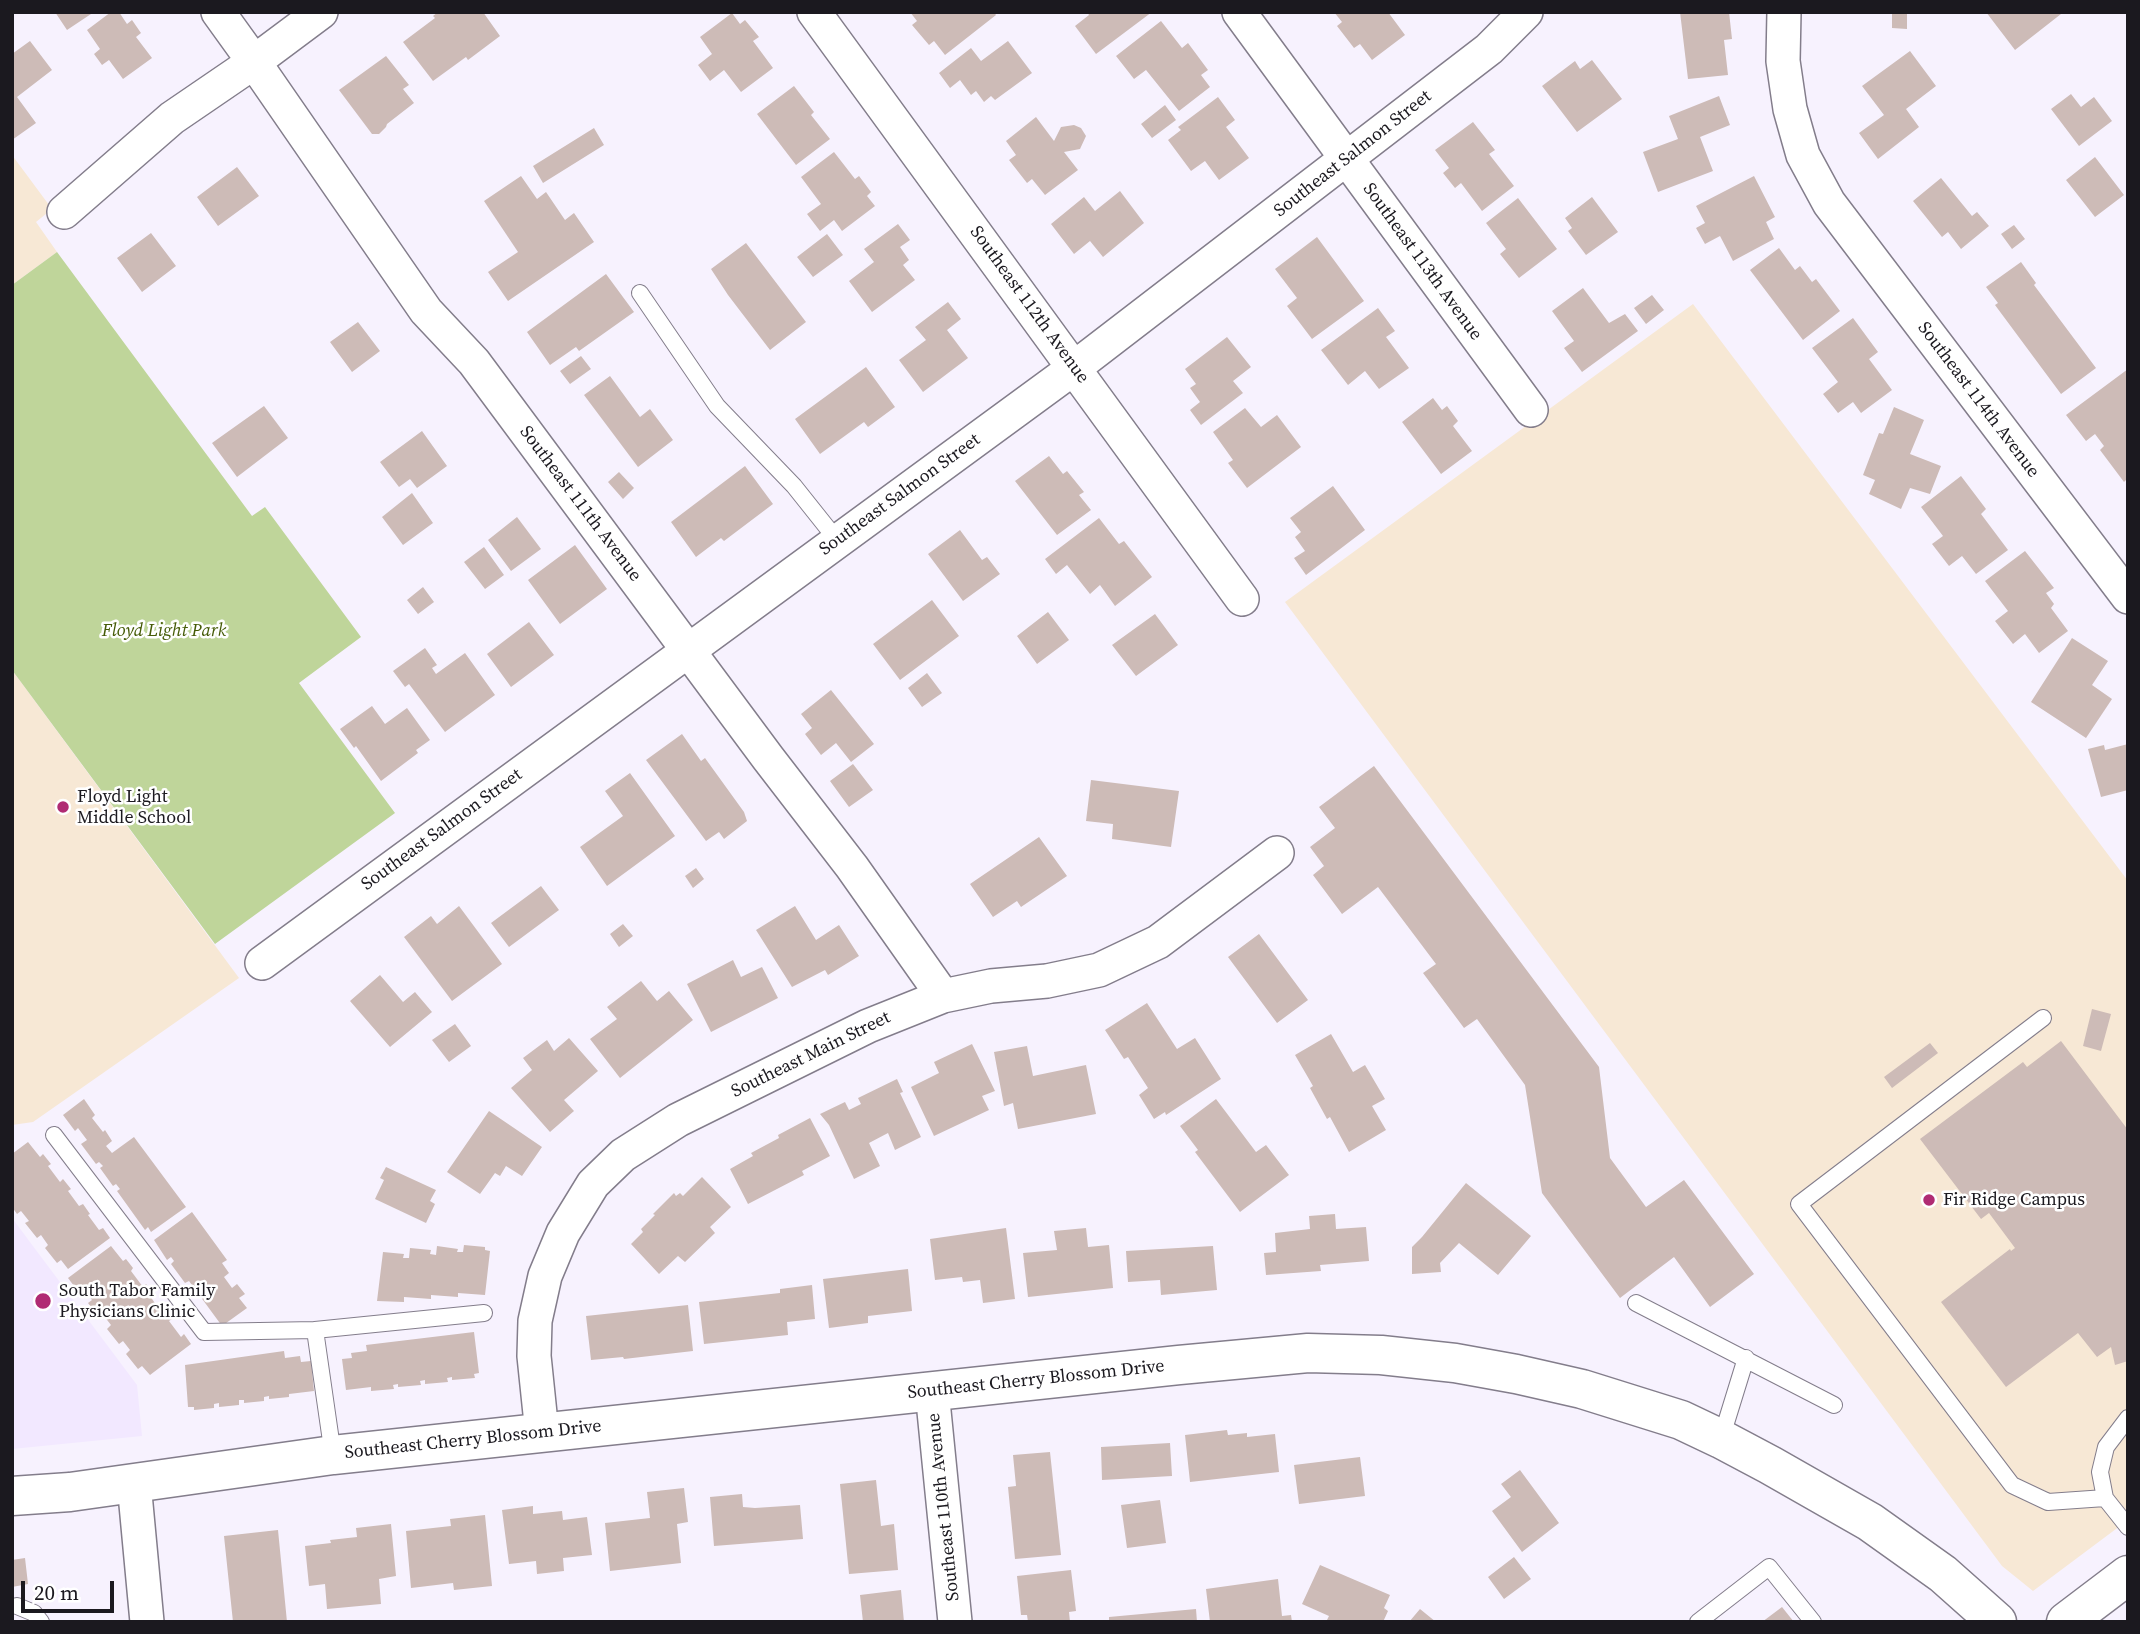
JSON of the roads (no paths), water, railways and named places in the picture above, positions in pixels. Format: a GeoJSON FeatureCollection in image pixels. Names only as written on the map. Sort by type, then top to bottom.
{"type":"FeatureCollection","features":[{"type":"Feature","properties":{"kind":"main road","name":"Southeast Cherry Blossom Drive"},"geometry":{"type":"LineString","coordinates":[[12,1496],[70,1492],[332,1455],[1256,1357],[1308,1353],[1381,1355],[1467,1365],[1549,1381],[1660,1413],[1721,1439],[1829,1497],[1892,1537],[1943,1574],[1997,1622]]}},
{"type":"Feature","properties":{"kind":"main road"},"geometry":{"type":"LineString","coordinates":[[2066,1622],[2128,1575]]}},
{"type":"Feature","properties":{"kind":"street","name":"Southeast 111th Avenue"},"geometry":{"type":"LineString","coordinates":[[218,12],[426,311],[474,362],[852,867],[943,996]]}},
{"type":"Feature","properties":{"kind":"street"},"geometry":{"type":"LineString","coordinates":[[64,212],[172,118],[321,12]]}},
{"type":"Feature","properties":{"kind":"street","name":"Southeast 112th Avenue"},"geometry":{"type":"LineString","coordinates":[[814,12],[1242,599]]}},
{"type":"Feature","properties":{"kind":"street","name":"Southeast 113th Avenue"},"geometry":{"type":"LineString","coordinates":[[1239,12],[1531,410]]}},
{"type":"Feature","properties":{"kind":"street","name":"Southeast Salmon Street"},"geometry":{"type":"LineString","coordinates":[[262,963],[1074,368],[1489,49],[1526,12]]}},
{"type":"Feature","properties":{"kind":"street","name":"Southeast 114th Avenue"},"geometry":{"type":"LineString","coordinates":[[1784,12],[1783,61],[1790,109],[1803,155],[1829,203],[2128,597]]}},
{"type":"Feature","properties":{"kind":"street","name":"Southeast Main Street"},"geometry":{"type":"LineString","coordinates":[[542,1433],[534,1356],[535,1321],[545,1276],[563,1233],[593,1184],[622,1155],[678,1120],[868,1026],[943,996],[991,986],[1046,981],[1099,970],[1158,942],[1277,853]]}},
{"type":"Feature","properties":{"kind":"street","name":"Southeast 110th Avenue"},"geometry":{"type":"LineString","coordinates":[[932,1391],[955,1622]]}},
{"type":"Feature","properties":{"kind":"street"},"geometry":{"type":"LineString","coordinates":[[134,1483],[147,1622]]}},
{"type":"Feature","properties":{"kind":"lane"},"geometry":{"type":"LineString","coordinates":[[640,293],[717,406],[794,486],[837,540]]}},
{"type":"Feature","properties":{"kind":"lane"},"geometry":{"type":"LineString","coordinates":[[2043,1018],[1799,1204],[2012,1485],[2048,1502],[2105,1498]]}},
{"type":"Feature","properties":{"kind":"lane"},"geometry":{"type":"LineString","coordinates":[[54,1135],[204,1332],[315,1330],[484,1313]]}},
{"type":"Feature","properties":{"kind":"lane"},"geometry":{"type":"LineString","coordinates":[[1636,1304],[1834,1405]]}},
{"type":"Feature","properties":{"kind":"lane"},"geometry":{"type":"LineString","coordinates":[[315,1330],[332,1455]]}},
{"type":"Feature","properties":{"kind":"lane"},"geometry":{"type":"LineString","coordinates":[[1721,1439],[1746,1358]]}},
{"type":"Feature","properties":{"kind":"lane"},"geometry":{"type":"LineString","coordinates":[[2128,1418],[2106,1447],[2100,1472],[2105,1498],[2128,1527]]}},
{"type":"Feature","properties":{"kind":"lane"},"geometry":{"type":"LineString","coordinates":[[1698,1622],[1769,1567],[1813,1622]]}},
{"type":"Feature","properties":{"kind":"lane"},"geometry":{"type":"LineString","coordinates":[[17,1606],[34,1614],[41,1622]]}},
{"type":"Feature","properties":{"kind":"place","name":"Floyd Light Middle School"},"geometry":{"type":"Point","coordinates":[63,807]}},
{"type":"Feature","properties":{"kind":"place","name":"Fir Ridge Campus"},"geometry":{"type":"Point","coordinates":[1929,1200]}},
{"type":"Feature","properties":{"kind":"place","name":"South Tabor Family Physicians Clinic"},"geometry":{"type":"Point","coordinates":[43,1301]}},
{"type":"Feature","properties":{"kind":"park label","name":"Floyd Light Park"},"geometry":{"type":"Point","coordinates":[164,631]}}]}
